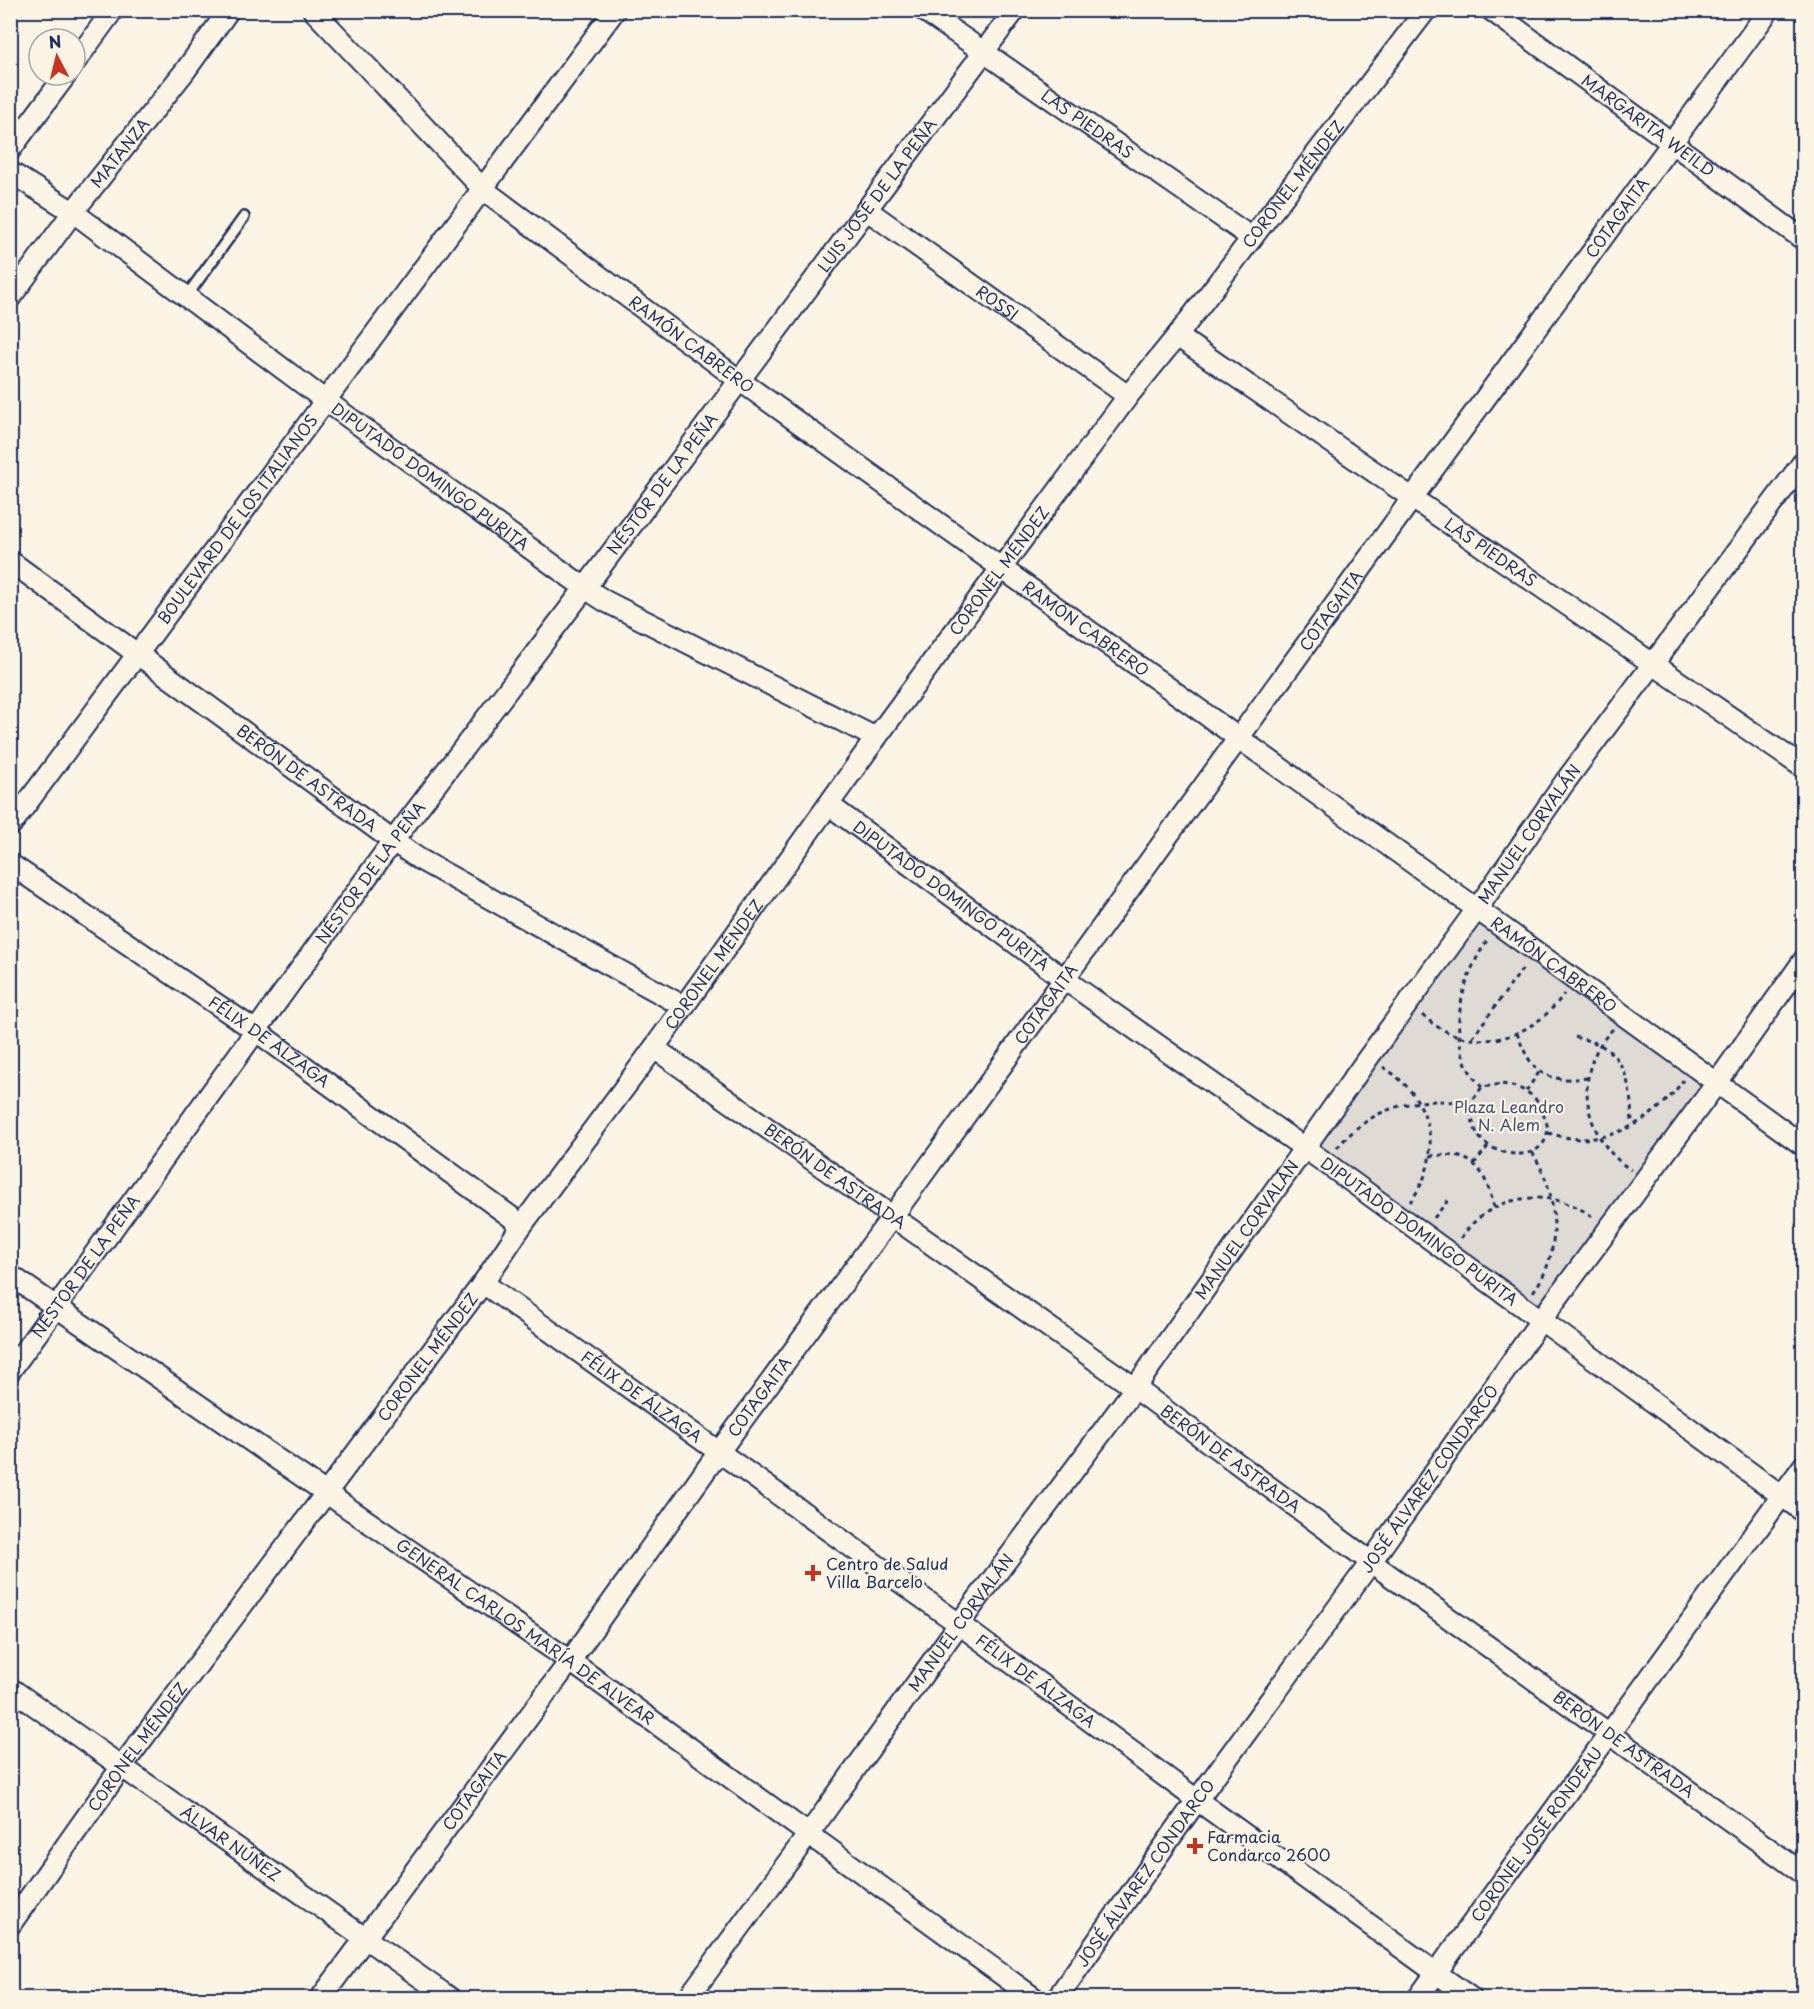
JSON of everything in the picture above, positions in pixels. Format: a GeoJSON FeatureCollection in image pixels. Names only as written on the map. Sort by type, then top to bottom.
{"type":"FeatureCollection","features":[{"type":"Feature","properties":{"kind":"street"},"geometry":{"type":"LineString","coordinates":[[87,46],[113,10]]}},
{"type":"Feature","properties":{"kind":"street","name":"MATANZA"},"geometry":{"type":"LineString","coordinates":[[10,298],[72,212],[185,71],[229,10]]}},
{"type":"Feature","properties":{"kind":"street","name":"RAMÓN CABRERO"},"geometry":{"type":"LineString","coordinates":[[313,10],[484,190],[739,380],[1498,924],[1803,1146]]}},
{"type":"Feature","properties":{"kind":"street","name":"BOULEVARD DE LOS ITALIANOS"},"geometry":{"type":"LineString","coordinates":[[10,826],[137,652],[484,190],[615,10]]}},
{"type":"Feature","properties":{"kind":"street","name":"LAS PIEDRAS"},"geometry":{"type":"LineString","coordinates":[[923,10],[1252,238]]}},
{"type":"Feature","properties":{"kind":"street","name":"LUIS JOSÉ DE LA PEÑA"},"geometry":{"type":"LineString","coordinates":[[739,380],[1015,10]]}},
{"type":"Feature","properties":{"kind":"street","name":"CORONEL MÉNDEZ"},"geometry":{"type":"LineString","coordinates":[[10,1925],[123,1765],[483,1283],[522,1224],[654,1048],[876,738],[1128,396],[1177,336],[1426,10]]}},
{"type":"Feature","properties":{"kind":"street","name":"MARGARITA WEILD"},"geometry":{"type":"LineString","coordinates":[[1491,10],[1803,240]]}},
{"type":"Feature","properties":{"kind":"street","name":"COTAGAITA"},"geometry":{"type":"LineString","coordinates":[[321,1998],[570,1661],[718,1453],[1769,10]]}},
{"type":"Feature","properties":{"kind":"street"},"geometry":{"type":"LineString","coordinates":[[10,150],[57,87]]}},
{"type":"Feature","properties":{"kind":"street","name":"DIPUTADO DOMINGO PURITA"},"geometry":{"type":"LineString","coordinates":[[10,172],[72,212],[326,401],[585,588],[876,738]]}},
{"type":"Feature","properties":{"kind":"street","name":"ROSSI"},"geometry":{"type":"LineString","coordinates":[[867,210],[1128,396]]}},
{"type":"Feature","properties":{"kind":"street","name":"LAS PIEDRAS"},"geometry":{"type":"LineString","coordinates":[[1177,336],[1803,768]]}},
{"type":"Feature","properties":{"kind":"street","name":"NÉSTOR DE LA PEÑA"},"geometry":{"type":"LineString","coordinates":[[10,1371],[393,842],[739,380]]}},
{"type":"Feature","properties":{"kind":"street","name":"MANUEL CORVALÁN"},"geometry":{"type":"LineString","coordinates":[[688,1998],[808,1836],[959,1624],[1135,1388],[1565,782],[1803,461]]}},
{"type":"Feature","properties":{"kind":"street","name":"BERÓN DE ASTRADA"},"geometry":{"type":"LineString","coordinates":[[10,561],[393,842],[419,859],[683,1006]]}},
{"type":"Feature","properties":{"kind":"street","name":"DIPUTADO DOMINGO PURITA"},"geometry":{"type":"LineString","coordinates":[[829,805],[1065,979],[1330,1166],[1803,1512]]}},
{"type":"Feature","properties":{"kind":"street","name":"FÉLIX DE ÁLZAGA"},"geometry":{"type":"LineString","coordinates":[[10,864],[256,1031],[522,1224]]}},
{"type":"Feature","properties":{"kind":"street","name":"JOSÉ ÁLVAREZ CONDARCO"},"geometry":{"type":"LineString","coordinates":[[1057,1998],[1197,1800],[1371,1562],[1541,1320],[1716,1084],[1803,960]]}},
{"type":"Feature","properties":{"kind":"street","name":"BERÓN DE ASTRADA"},"geometry":{"type":"LineString","coordinates":[[654,1048],[1135,1388],[1371,1562],[1803,1874]]}},
{"type":"Feature","properties":{"kind":"street","name":"GENERAL CARLOS MARÍA DE ALVEAR"},"geometry":{"type":"LineString","coordinates":[[10,1275],[570,1661],[1034,1998]]}},
{"type":"Feature","properties":{"kind":"street","name":"FÉLIX DE ÁLZAGA"},"geometry":{"type":"LineString","coordinates":[[483,1283],[959,1624],[1471,1998]]}},
{"type":"Feature","properties":{"kind":"street","name":"CORONEL JOSÉ RONDEAU"},"geometry":{"type":"LineString","coordinates":[[1418,1998],[1803,1466]]}},
{"type":"Feature","properties":{"kind":"street","name":"ÁLVAR NÚÑEZ"},"geometry":{"type":"LineString","coordinates":[[10,1688],[123,1765],[450,1998]]}},
{"type":"Feature","properties":{"kind":"lane"},"geometry":{"type":"LineString","coordinates":[[186,297],[244,217]]}},
{"type":"Feature","properties":{"kind":"path"},"geometry":{"type":"LineString","coordinates":[[1482,1087],[1473,1078],[1466,1062],[1460,1036],[1460,1007],[1463,989],[1478,954],[1498,924]]}},
{"type":"Feature","properties":{"kind":"path"},"geometry":{"type":"LineString","coordinates":[[1472,1038],[1535,952]]}},
{"type":"Feature","properties":{"kind":"path"},"geometry":{"type":"LineString","coordinates":[[1411,1001],[1435,1025],[1460,1036],[1493,1040],[1535,1025],[1546,1016],[1574,981]]}},
{"type":"Feature","properties":{"kind":"path"},"geometry":{"type":"LineString","coordinates":[[1626,1017],[1605,1037],[1591,1063],[1587,1078],[1588,1107],[1599,1137],[1616,1158],[1628,1168],[1647,1176]]}},
{"type":"Feature","properties":{"kind":"path"},"geometry":{"type":"LineString","coordinates":[[1517,1033],[1532,1066],[1547,1076],[1565,1081],[1587,1078]]}},
{"type":"Feature","properties":{"kind":"path"},"geometry":{"type":"LineString","coordinates":[[1575,1037],[1600,1045],[1620,1063],[1627,1076],[1632,1125]]}},
{"type":"Feature","properties":{"kind":"path"},"geometry":{"type":"LineString","coordinates":[[1368,1058],[1404,1082],[1418,1101],[1427,1120],[1430,1135],[1430,1156],[1424,1179],[1418,1192],[1397,1215]]}},
{"type":"Feature","properties":{"kind":"path"},"geometry":{"type":"LineString","coordinates":[[1548,1133],[1572,1139],[1599,1137],[1632,1125],[1659,1108],[1672,1096],[1690,1064]]}},
{"type":"Feature","properties":{"kind":"path"},"geometry":{"type":"LineString","coordinates":[[1526,1091],[1540,1071]]}},
{"type":"Feature","properties":{"kind":"path"},"geometry":{"type":"LineString","coordinates":[[1502,1084],[1526,1091],[1539,1102],[1547,1125],[1548,1133],[1543,1144],[1532,1152],[1507,1153],[1495,1150],[1481,1139],[1475,1128],[1470,1104],[1482,1087],[1502,1084]]}},
{"type":"Feature","properties":{"kind":"path"},"geometry":{"type":"LineString","coordinates":[[1330,1166],[1335,1151],[1359,1125],[1393,1108],[1418,1101],[1449,1100],[1470,1104]]}},
{"type":"Feature","properties":{"kind":"path"},"geometry":{"type":"LineString","coordinates":[[1474,1164],[1489,1145]]}},
{"type":"Feature","properties":{"kind":"path"},"geometry":{"type":"LineString","coordinates":[[1522,1306],[1536,1288],[1544,1272],[1550,1253],[1554,1215],[1547,1180],[1532,1152]]}},
{"type":"Feature","properties":{"kind":"path"},"geometry":{"type":"LineString","coordinates":[[1430,1156],[1449,1154],[1467,1159],[1474,1164],[1481,1170],[1489,1186],[1494,1207]]}},
{"type":"Feature","properties":{"kind":"path"},"geometry":{"type":"LineString","coordinates":[[1452,1255],[1463,1234],[1472,1223],[1494,1207],[1510,1200],[1552,1198],[1570,1203],[1595,1218],[1606,1232]]}},
{"type":"Feature","properties":{"kind":"path"},"geometry":{"type":"LineString","coordinates":[[1422,1234],[1449,1199]]}},
{"type":"Feature","properties":{"kind":"green space","name":"Plaza Leandro N. Alem"},"geometry":{"type":"Polygon","coordinates":[[[1477,909],[1716,1084],[1541,1320],[1305,1149],[1477,909]]]}},
{"type":"Feature","properties":{"kind":"place","name":"Centro de Salud Villa Barcelo"},"geometry":{"type":"Point","coordinates":[813,1573]}},
{"type":"Feature","properties":{"kind":"place","name":"Farmacia Condarco 2600"},"geometry":{"type":"Point","coordinates":[1195,1846]}}]}
